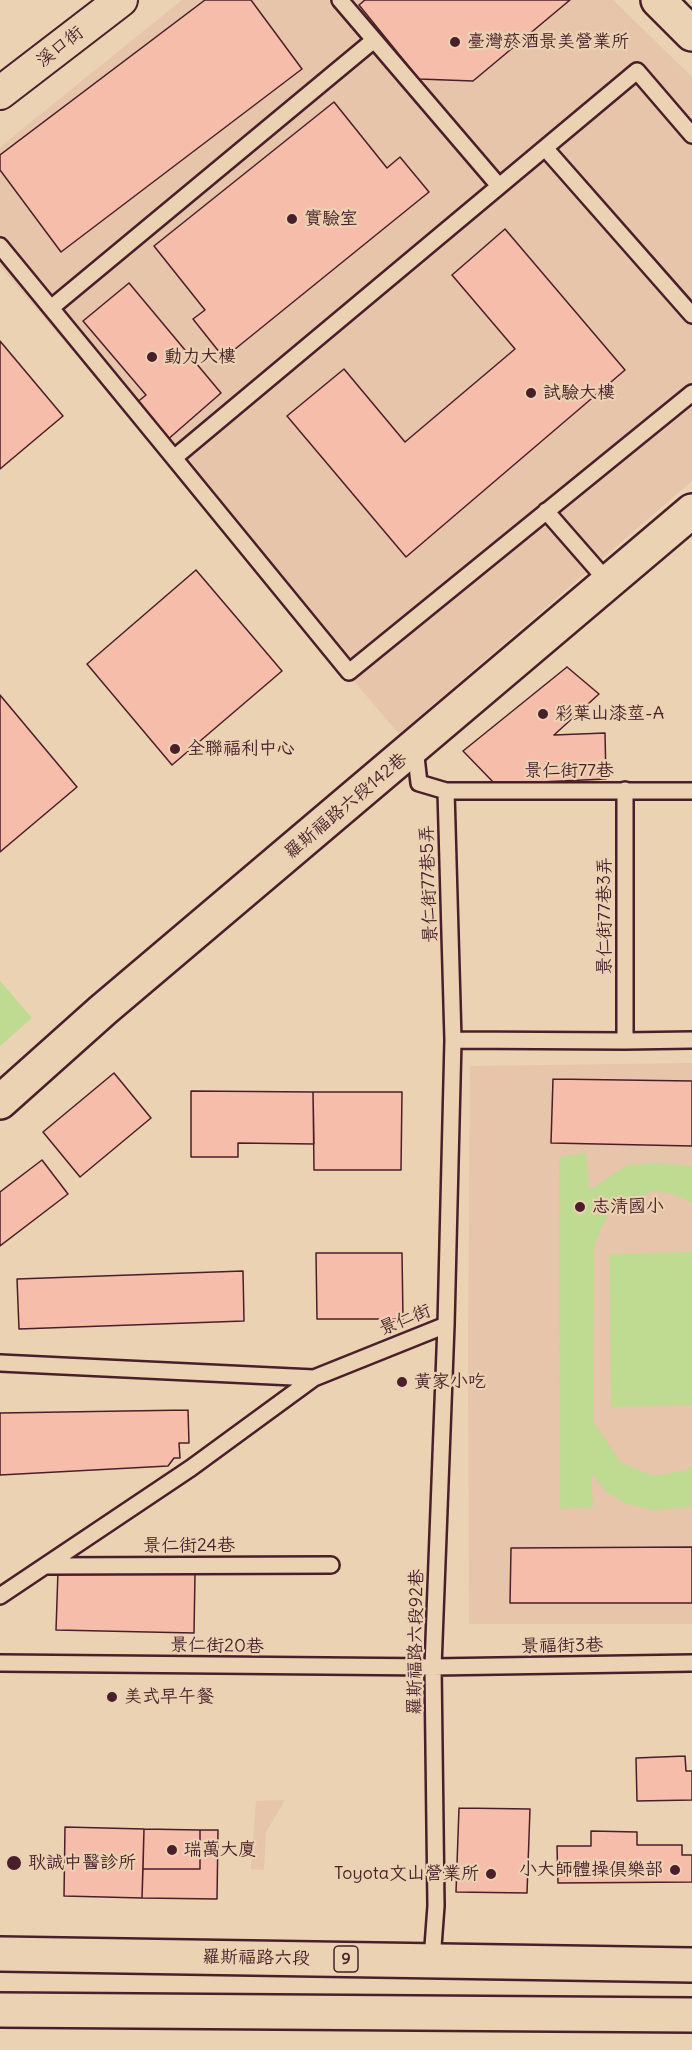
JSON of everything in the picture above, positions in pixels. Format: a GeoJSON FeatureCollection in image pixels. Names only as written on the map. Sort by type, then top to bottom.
{"type":"FeatureCollection","features":[{"type":"Feature","properties":{"kind":"main road"},"geometry":{"type":"LineString","coordinates":[[658,0],[692,34]]}},
{"type":"Feature","properties":{"kind":"main road","name":"羅斯福路六段142巷"},"geometry":{"type":"LineString","coordinates":[[0,1102],[103,1010],[692,511]]}},
{"type":"Feature","properties":{"kind":"main road","name":"羅斯福路六段"},"geometry":{"type":"LineString","coordinates":[[0,1954],[692,1965]]}},
{"type":"Feature","properties":{"kind":"main road"},"geometry":{"type":"LineString","coordinates":[[0,2010],[692,2014]]}},
{"type":"Feature","properties":{"kind":"street","name":"溪口街"},"geometry":{"type":"LineString","coordinates":[[0,93],[121,0]]}},
{"type":"Feature","properties":{"kind":"lane"},"geometry":{"type":"LineString","coordinates":[[340,0],[499,186]]}},
{"type":"Feature","properties":{"kind":"lane"},"geometry":{"type":"LineString","coordinates":[[51,308],[374,40]]}},
{"type":"Feature","properties":{"kind":"lane"},"geometry":{"type":"LineString","coordinates":[[174,458],[637,71],[692,135]]}},
{"type":"Feature","properties":{"kind":"lane"},"geometry":{"type":"LineString","coordinates":[[545,148],[692,315]]}},
{"type":"Feature","properties":{"kind":"lane"},"geometry":{"type":"LineString","coordinates":[[0,246],[349,672],[692,393]]}},
{"type":"Feature","properties":{"kind":"lane"},"geometry":{"type":"LineString","coordinates":[[546,511],[608,582]]}},
{"type":"Feature","properties":{"kind":"lane"},"geometry":{"type":"LineString","coordinates":[[415,748],[419,783],[446,791]]}},
{"type":"Feature","properties":{"kind":"lane","name":"景仁街77巷3弄"},"geometry":{"type":"LineString","coordinates":[[625,790],[625,1041]]}},
{"type":"Feature","properties":{"kind":"lane","name":"景仁街77巷"},"geometry":{"type":"LineString","coordinates":[[446,791],[692,790]]}},
{"type":"Feature","properties":{"kind":"lane","name":"景仁街77巷5弄"},"geometry":{"type":"LineString","coordinates":[[446,791],[453,1040]]}},
{"type":"Feature","properties":{"kind":"lane"},"geometry":{"type":"LineString","coordinates":[[453,1040],[692,1040]]}},
{"type":"Feature","properties":{"kind":"lane","name":"景仁街"},"geometry":{"type":"LineString","coordinates":[[0,1596],[191,1468],[314,1378],[446,1325],[453,1040]]}},
{"type":"Feature","properties":{"kind":"lane","name":"羅斯福路六段92巷"},"geometry":{"type":"LineString","coordinates":[[432,1960],[436,1906],[434,1667],[446,1325]]}},
{"type":"Feature","properties":{"kind":"lane"},"geometry":{"type":"LineString","coordinates":[[0,1363],[314,1378]]}},
{"type":"Feature","properties":{"kind":"lane","name":"景仁街24巷"},"geometry":{"type":"LineString","coordinates":[[46,1566],[331,1565]]}},
{"type":"Feature","properties":{"kind":"lane","name":"景仁街20巷"},"geometry":{"type":"LineString","coordinates":[[0,1663],[434,1667]]}},
{"type":"Feature","properties":{"kind":"lane","name":"景福街3巷"},"geometry":{"type":"LineString","coordinates":[[434,1667],[692,1663]]}},
{"type":"Feature","properties":{"kind":"shaded area"},"geometry":{"type":"Polygon","coordinates":[[[182,0],[613,0],[692,77],[692,481],[399,734],[0,266],[0,147],[182,0]]]}},
{"type":"Feature","properties":{"kind":"shaded area","name":"志清國小"},"geometry":{"type":"Polygon","coordinates":[[[692,1063],[692,1624],[469,1624],[470,1066],[692,1063]]]}},
{"type":"Feature","properties":{"kind":"shaded area"},"geometry":{"type":"Polygon","coordinates":[[[285,1800],[266,1832],[264,1870],[251,1869],[256,1801],[285,1800]]]}},
{"type":"Feature","properties":{"kind":"green space"},"geometry":{"type":"Polygon","coordinates":[[[0,981],[32,1018],[0,1046],[0,981]]]}},
{"type":"Feature","properties":{"kind":"green space"},"geometry":{"type":"Polygon","coordinates":[[[586,1153],[589,1190],[628,1165],[657,1163],[692,1166],[692,1203],[674,1194],[655,1191],[633,1198],[608,1214],[594,1245],[593,1421],[620,1462],[654,1476],[687,1470],[692,1466],[691,1507],[654,1510],[627,1504],[605,1491],[591,1472],[593,1507],[560,1509],[559,1157],[586,1153]]]}},
{"type":"Feature","properties":{"kind":"green space"},"geometry":{"type":"Polygon","coordinates":[[[692,1252],[692,1405],[611,1407],[609,1254],[692,1252]]]}},
{"type":"Feature","properties":{"kind":"building"},"geometry":{"type":"Polygon","coordinates":[[[205,0],[251,0],[302,69],[61,252],[0,170],[0,155],[205,0]]]}},
{"type":"Feature","properties":{"kind":"building","name":"臺灣菸酒景美營業所"},"geometry":{"type":"Polygon","coordinates":[[[365,0],[570,0],[473,81],[419,79],[359,5],[365,0]]]}},
{"type":"Feature","properties":{"kind":"building","name":"實驗室"},"geometry":{"type":"Polygon","coordinates":[[[334,102],[387,168],[400,157],[429,192],[224,358],[193,319],[205,310],[154,246],[334,102]]]}},
{"type":"Feature","properties":{"kind":"building","name":"試驗大樓"},"geometry":{"type":"Polygon","coordinates":[[[505,229],[625,370],[406,557],[287,416],[344,369],[405,442],[515,349],[452,275],[505,229]]]}},
{"type":"Feature","properties":{"kind":"building","name":"動力大樓"},"geometry":{"type":"Polygon","coordinates":[[[129,283],[221,393],[166,441],[135,404],[146,395],[83,321],[129,283]]]}},
{"type":"Feature","properties":{"kind":"building"},"geometry":{"type":"Polygon","coordinates":[[[0,341],[63,416],[0,469],[0,341]]]}},
{"type":"Feature","properties":{"kind":"building"},"geometry":{"type":"Polygon","coordinates":[[[196,570],[282,671],[172,765],[87,664],[196,570]]]}},
{"type":"Feature","properties":{"kind":"building","name":"彩葉山漆莖-A"},"geometry":{"type":"Polygon","coordinates":[[[567,667],[599,694],[554,735],[605,733],[606,779],[495,784],[463,751],[567,667]]]}},
{"type":"Feature","properties":{"kind":"building"},"geometry":{"type":"Polygon","coordinates":[[[0,695],[77,787],[0,852],[0,695]]]}},
{"type":"Feature","properties":{"kind":"building"},"geometry":{"type":"Polygon","coordinates":[[[114,1073],[151,1118],[80,1177],[43,1132],[114,1073]]]}},
{"type":"Feature","properties":{"kind":"building"},"geometry":{"type":"Polygon","coordinates":[[[553,1079],[692,1081],[692,1146],[551,1143],[553,1079]]]}},
{"type":"Feature","properties":{"kind":"building"},"geometry":{"type":"Polygon","coordinates":[[[191,1091],[313,1092],[314,1144],[238,1143],[238,1157],[191,1157],[191,1091]]]}},
{"type":"Feature","properties":{"kind":"building"},"geometry":{"type":"Polygon","coordinates":[[[313,1092],[402,1092],[401,1170],[314,1170],[313,1092]]]}},
{"type":"Feature","properties":{"kind":"building"},"geometry":{"type":"Polygon","coordinates":[[[42,1160],[68,1194],[0,1246],[0,1192],[42,1160]]]}},
{"type":"Feature","properties":{"kind":"building"},"geometry":{"type":"Polygon","coordinates":[[[316,1253],[402,1253],[403,1319],[317,1319],[316,1253]]]}},
{"type":"Feature","properties":{"kind":"building"},"geometry":{"type":"Polygon","coordinates":[[[243,1271],[244,1321],[19,1329],[17,1279],[243,1271]]]}},
{"type":"Feature","properties":{"kind":"building"},"geometry":{"type":"Polygon","coordinates":[[[188,1410],[189,1443],[179,1443],[180,1458],[174,1458],[168,1466],[0,1475],[0,1413],[188,1410]]]}},
{"type":"Feature","properties":{"kind":"building"},"geometry":{"type":"Polygon","coordinates":[[[692,1547],[692,1603],[510,1603],[511,1548],[692,1547]]]}},
{"type":"Feature","properties":{"kind":"building"},"geometry":{"type":"Polygon","coordinates":[[[58,1571],[195,1574],[194,1633],[56,1630],[58,1571]]]}},
{"type":"Feature","properties":{"kind":"building"},"geometry":{"type":"Polygon","coordinates":[[[685,1756],[686,1771],[692,1771],[692,1800],[637,1801],[636,1758],[685,1756]]]}},
{"type":"Feature","properties":{"kind":"building"},"geometry":{"type":"Polygon","coordinates":[[[459,1808],[530,1809],[527,1893],[456,1892],[459,1808]]]}},
{"type":"Feature","properties":{"kind":"building"},"geometry":{"type":"Polygon","coordinates":[[[65,1827],[144,1829],[142,1898],[64,1896],[65,1827]]]}},
{"type":"Feature","properties":{"kind":"building","name":"瑞萬大廈"},"geometry":{"type":"Polygon","coordinates":[[[144,1829],[200,1830],[200,1869],[143,1869],[144,1829]]]}},
{"type":"Feature","properties":{"kind":"building"},"geometry":{"type":"Polygon","coordinates":[[[200,1830],[218,1830],[217,1899],[142,1898],[143,1869],[200,1869],[200,1830]]]}},
{"type":"Feature","properties":{"kind":"building"},"geometry":{"type":"Polygon","coordinates":[[[591,1831],[637,1832],[637,1845],[682,1845],[682,1855],[692,1855],[692,1882],[558,1883],[557,1846],[591,1846],[591,1831]]]}},
{"type":"Feature","properties":{"kind":"place","name":"臺灣菸酒景美營業所"},"geometry":{"type":"Point","coordinates":[455,42]}},
{"type":"Feature","properties":{"kind":"place","name":"實驗室"},"geometry":{"type":"Point","coordinates":[292,219]}},
{"type":"Feature","properties":{"kind":"place","name":"動力大樓"},"geometry":{"type":"Point","coordinates":[152,357]}},
{"type":"Feature","properties":{"kind":"place","name":"試驗大樓"},"geometry":{"type":"Point","coordinates":[531,393]}},
{"type":"Feature","properties":{"kind":"place","name":"彩葉山漆莖-A"},"geometry":{"type":"Point","coordinates":[543,714]}},
{"type":"Feature","properties":{"kind":"place","name":"全聯福利中心"},"geometry":{"type":"Point","coordinates":[175,749]}},
{"type":"Feature","properties":{"kind":"place","name":"志清國小"},"geometry":{"type":"Point","coordinates":[580,1207]}},
{"type":"Feature","properties":{"kind":"place","name":"黃家小吃"},"geometry":{"type":"Point","coordinates":[402,1382]}},
{"type":"Feature","properties":{"kind":"place","name":"美式早午餐"},"geometry":{"type":"Point","coordinates":[112,1697]}},
{"type":"Feature","properties":{"kind":"place","name":"瑞萬大廈"},"geometry":{"type":"Point","coordinates":[172,1850]}},
{"type":"Feature","properties":{"kind":"place","name":"耿誠中醫診所"},"geometry":{"type":"Point","coordinates":[14,1863]}},
{"type":"Feature","properties":{"kind":"place","name":"小大師體操俱樂部"},"geometry":{"type":"Point","coordinates":[675,1870]}},
{"type":"Feature","properties":{"kind":"place","name":"Toyota文山營業所"},"geometry":{"type":"Point","coordinates":[491,1874]}}]}
